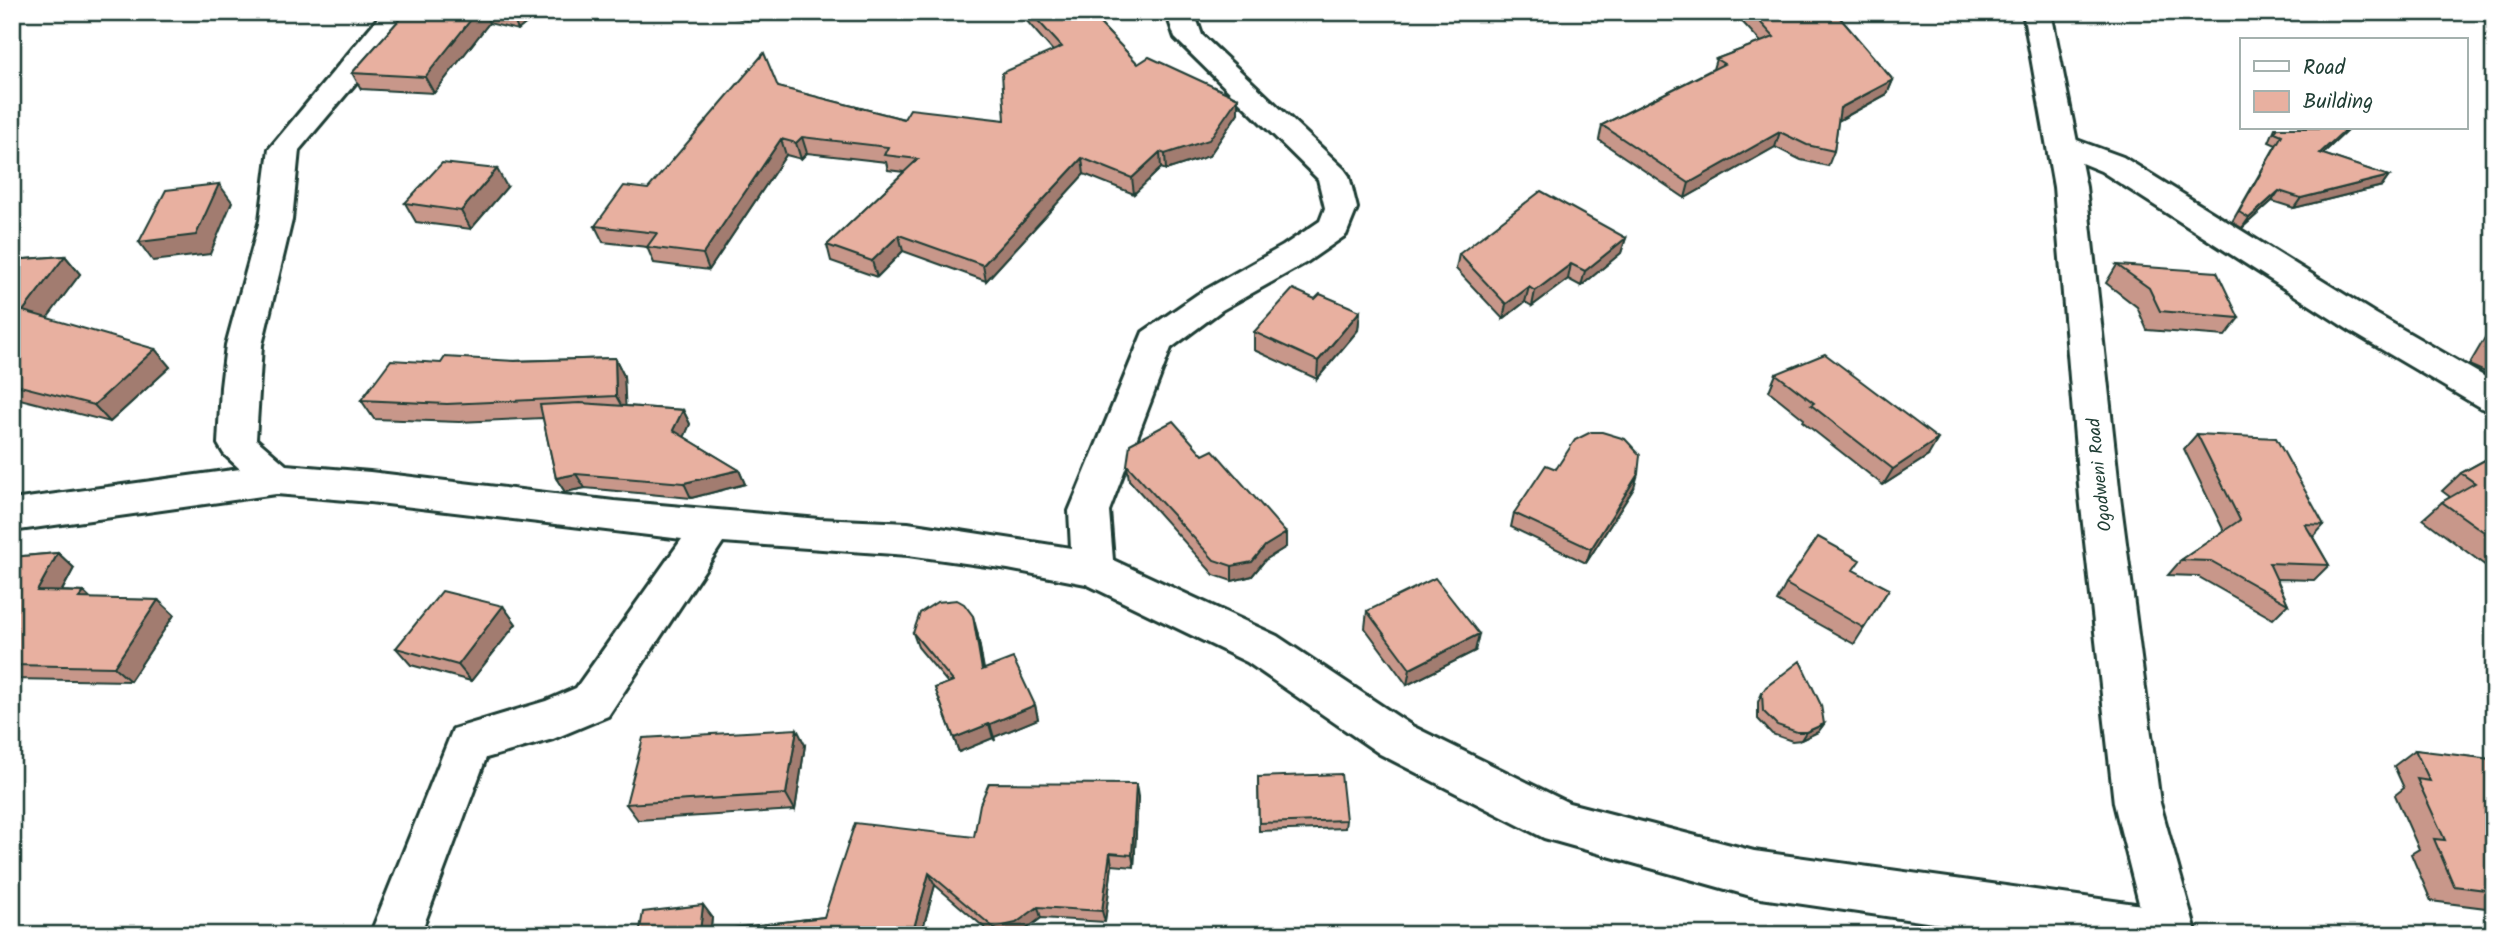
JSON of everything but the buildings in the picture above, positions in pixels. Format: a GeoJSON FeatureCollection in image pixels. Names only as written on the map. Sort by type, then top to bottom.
{"type":"FeatureCollection","features":[{"type":"Feature","properties":{"kind":"street"},"geometry":{"type":"LineString","coordinates":[[276,479],[237,444],[237,419],[244,345],[276,220],[284,149],[397,12]]}},
{"type":"Feature","properties":{"kind":"street"},"geometry":{"type":"LineString","coordinates":[[1093,569],[1089,511],[1156,341],[1210,302],[1295,254],[1334,227],[1341,208],[1333,176],[1189,38],[1180,12]]}},
{"type":"Feature","properties":{"kind":"street","name":"Ogodweni Road"},"geometry":{"type":"LineString","coordinates":[[2037,12],[2070,187],[2101,497],[2137,803],[2171,934]]}},
{"type":"Feature","properties":{"kind":"street"},"geometry":{"type":"LineString","coordinates":[[2063,144],[2112,164],[2364,323],[2494,399]]}},
{"type":"Feature","properties":{"kind":"street"},"geometry":{"type":"LineString","coordinates":[[12,516],[276,479],[370,486],[614,517],[908,539],[1008,553],[1093,569],[1262,649],[1396,740],[1561,823],[1754,874],[2171,934]]}},
{"type":"Feature","properties":{"kind":"street"},"geometry":{"type":"LineString","coordinates":[[395,935],[470,743],[553,719],[592,702],[713,526]]}}]}
